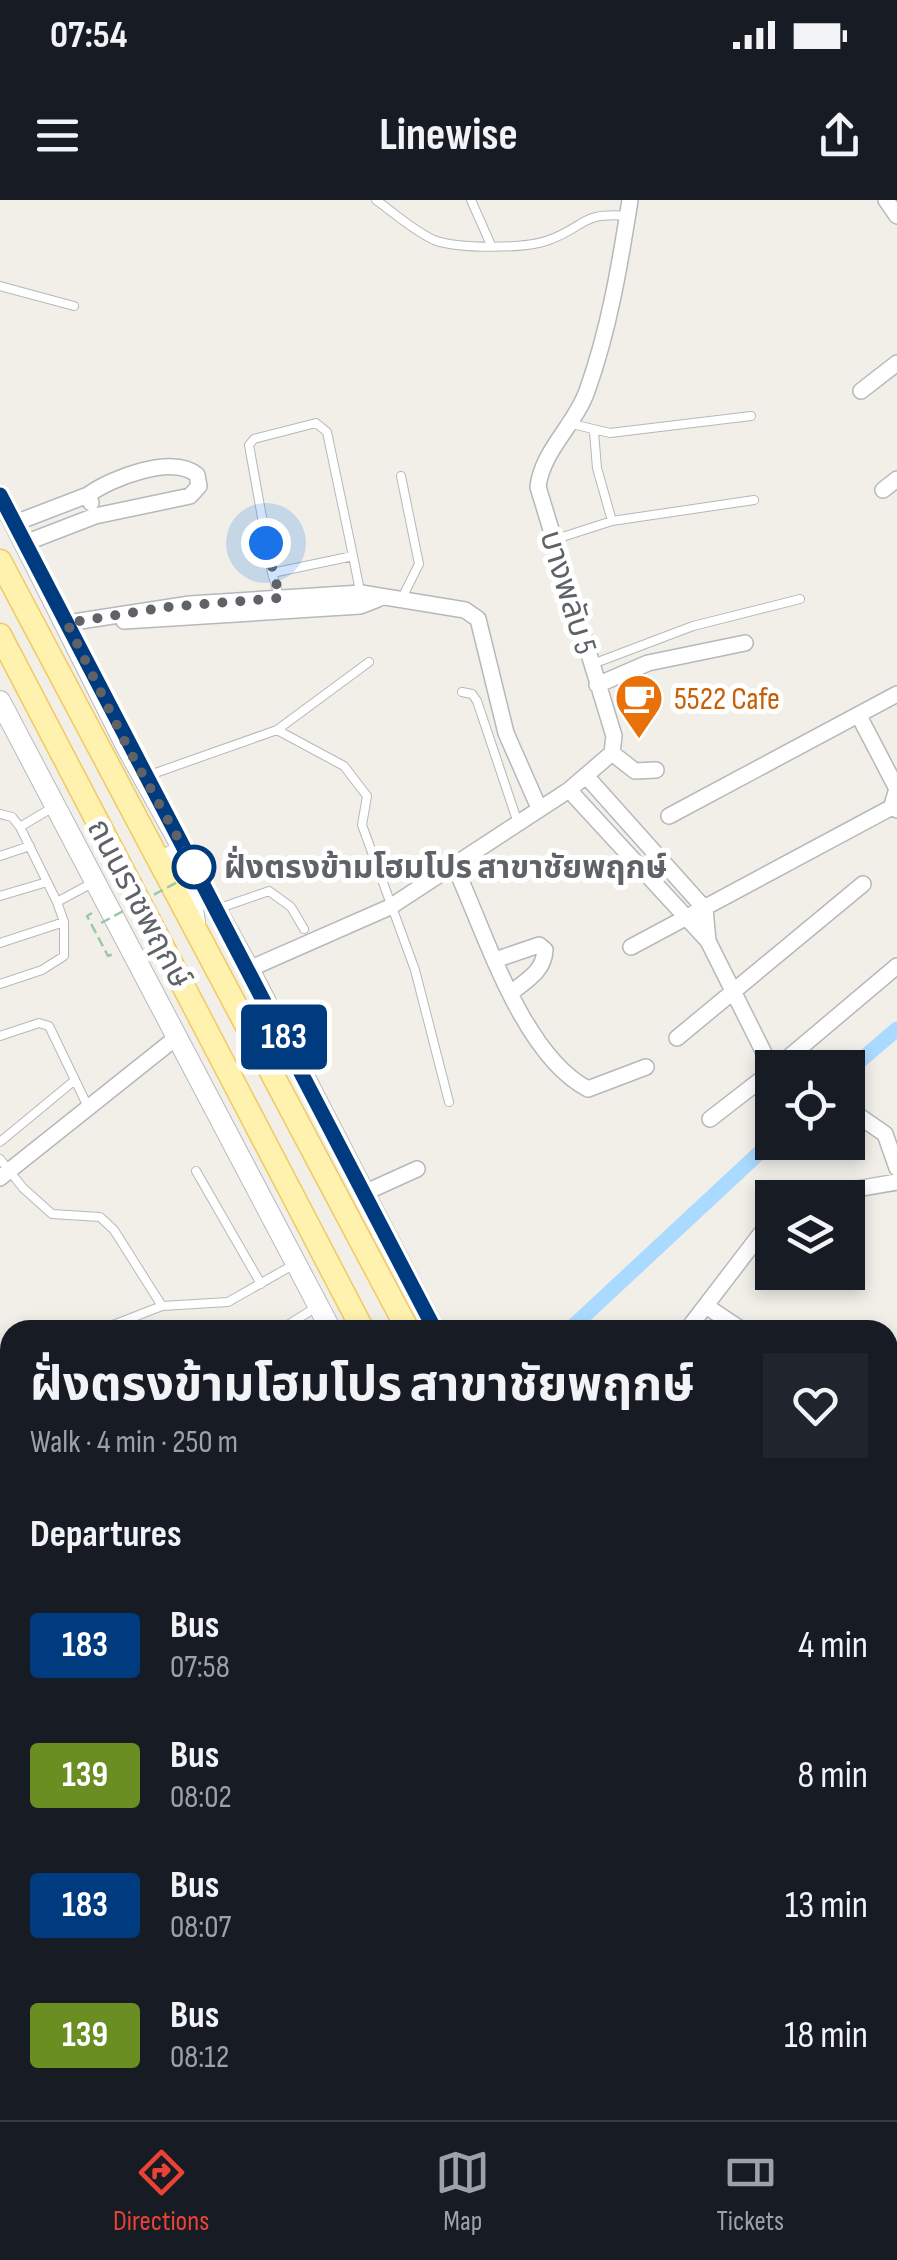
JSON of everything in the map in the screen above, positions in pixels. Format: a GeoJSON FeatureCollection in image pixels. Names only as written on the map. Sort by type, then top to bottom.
{"type":"FeatureCollection","features":[{"type":"Feature","properties":{"kind":"main road","name":"ถนนราชพฤกษ์"},"geometry":{"type":"LineString","coordinates":[[0,495],[128,748],[249,970],[430,1320]]}},
{"type":"Feature","properties":{"kind":"main road","name":"ถนนราชพฤกษ์"},"geometry":{"type":"LineString","coordinates":[[0,562],[403,1320]]}},
{"type":"Feature","properties":{"kind":"main road","name":"ถนนราชพฤกษ์"},"geometry":{"type":"LineString","coordinates":[[0,635],[359,1320]]}},
{"type":"Feature","properties":{"kind":"main road","name":"ถนนราชพฤกษ์"},"geometry":{"type":"LineString","coordinates":[[0,701],[326,1320]]}},
{"type":"Feature","properties":{"kind":"main road"},"geometry":{"type":"LineString","coordinates":[[128,748],[142,792],[191,896],[196,935]]}},
{"type":"Feature","properties":{"kind":"street"},"geometry":{"type":"LineString","coordinates":[[886,200],[897,216]]}},
{"type":"Feature","properties":{"kind":"street","name":"บางพลับ 5"},"geometry":{"type":"LineString","coordinates":[[612,753],[614,736],[553,540],[539,480],[546,461],[572,424],[597,358],[629,208]]}},
{"type":"Feature","properties":{"kind":"street"},"geometry":{"type":"LineString","coordinates":[[862,391],[897,363]]}},
{"type":"Feature","properties":{"kind":"street"},"geometry":{"type":"LineString","coordinates":[[14,523],[88,495],[128,474],[180,466],[197,475],[195,494],[95,516],[25,544]]}},
{"type":"Feature","properties":{"kind":"street"},"geometry":{"type":"LineString","coordinates":[[883,490],[897,479]]}},
{"type":"Feature","properties":{"kind":"street"},"geometry":{"type":"LineString","coordinates":[[88,495],[95,516]]}},
{"type":"Feature","properties":{"kind":"street"},"geometry":{"type":"LineString","coordinates":[[67,623],[280,603],[378,599],[465,610],[478,619],[506,732],[539,808]]}},
{"type":"Feature","properties":{"kind":"street"},"geometry":{"type":"LineString","coordinates":[[596,685],[659,660],[745,644]]}},
{"type":"Feature","properties":{"kind":"street"},"geometry":{"type":"LineString","coordinates":[[670,816],[897,694]]}},
{"type":"Feature","properties":{"kind":"street"},"geometry":{"type":"LineString","coordinates":[[631,947],[896,808],[897,788],[859,716]]}},
{"type":"Feature","properties":{"kind":"street"},"geometry":{"type":"LineString","coordinates":[[249,970],[390,908],[569,790],[612,753],[635,772],[656,770]]}},
{"type":"Feature","properties":{"kind":"street"},"geometry":{"type":"LineString","coordinates":[[587,777],[705,908],[708,942]]}},
{"type":"Feature","properties":{"kind":"street"},"geometry":{"type":"LineString","coordinates":[[569,790],[620,849],[688,915],[708,942],[765,1050]]}},
{"type":"Feature","properties":{"kind":"street"},"geometry":{"type":"LineString","coordinates":[[620,849],[634,833]]}},
{"type":"Feature","properties":{"kind":"street"},"geometry":{"type":"LineString","coordinates":[[455,867],[540,1044],[578,1084],[592,1088],[646,1067]]}},
{"type":"Feature","properties":{"kind":"street"},"geometry":{"type":"LineString","coordinates":[[677,1038],[863,884]]}},
{"type":"Feature","properties":{"kind":"street"},"geometry":{"type":"LineString","coordinates":[[498,959],[528,945],[539,945],[544,950],[544,962],[537,972],[512,992]]}},
{"type":"Feature","properties":{"kind":"street"},"geometry":{"type":"LineString","coordinates":[[797,1050],[897,966]]}},
{"type":"Feature","properties":{"kind":"street"},"geometry":{"type":"LineString","coordinates":[[3,1170],[89,1109],[177,1037]]}},
{"type":"Feature","properties":{"kind":"street"},"geometry":{"type":"LineString","coordinates":[[710,1119],[755,1084]]}},
{"type":"Feature","properties":{"kind":"street"},"geometry":{"type":"LineString","coordinates":[[865,1120],[885,1134],[897,1168]]}},
{"type":"Feature","properties":{"kind":"street"},"geometry":{"type":"LineString","coordinates":[[364,1193],[417,1169]]}},
{"type":"Feature","properties":{"kind":"street"},"geometry":{"type":"LineString","coordinates":[[865,1188],[897,1182]]}},
{"type":"Feature","properties":{"kind":"street"},"geometry":{"type":"LineString","coordinates":[[696,1320],[755,1241]]}},
{"type":"Feature","properties":{"kind":"street"},"geometry":{"type":"LineString","coordinates":[[706,1306],[727,1320]]}},
{"type":"Feature","properties":{"kind":"lane"},"geometry":{"type":"LineString","coordinates":[[376,200],[437,241],[491,245],[544,242],[593,215],[629,208]]}},
{"type":"Feature","properties":{"kind":"lane"},"geometry":{"type":"LineString","coordinates":[[471,200],[491,245]]}},
{"type":"Feature","properties":{"kind":"lane"},"geometry":{"type":"LineString","coordinates":[[0,286],[74,306]]}},
{"type":"Feature","properties":{"kind":"lane"},"geometry":{"type":"LineString","coordinates":[[572,424],[594,432],[751,416]]}},
{"type":"Feature","properties":{"kind":"lane"},"geometry":{"type":"LineString","coordinates":[[280,603],[249,444],[254,439],[316,424],[326,432],[361,600]]}},
{"type":"Feature","properties":{"kind":"lane"},"geometry":{"type":"LineString","coordinates":[[594,432],[597,468],[612,522]]}},
{"type":"Feature","properties":{"kind":"lane"},"geometry":{"type":"LineString","coordinates":[[400,476],[418,564],[400,602]]}},
{"type":"Feature","properties":{"kind":"lane"},"geometry":{"type":"LineString","coordinates":[[553,540],[612,522],[754,500]]}},
{"type":"Feature","properties":{"kind":"lane"},"geometry":{"type":"LineString","coordinates":[[272,572],[353,556]]}},
{"type":"Feature","properties":{"kind":"lane"},"geometry":{"type":"LineString","coordinates":[[590,665],[693,626],[800,599]]}},
{"type":"Feature","properties":{"kind":"lane"},"geometry":{"type":"LineString","coordinates":[[144,777],[277,730],[370,662]]}},
{"type":"Feature","properties":{"kind":"lane"},"geometry":{"type":"LineString","coordinates":[[462,692],[472,694],[477,701],[518,823]]}},
{"type":"Feature","properties":{"kind":"lane"},"geometry":{"type":"LineString","coordinates":[[277,730],[344,766],[367,796],[362,825],[416,970],[449,1102]]}},
{"type":"Feature","properties":{"kind":"lane"},"geometry":{"type":"LineString","coordinates":[[20,828],[55,806]]}},
{"type":"Feature","properties":{"kind":"lane"},"geometry":{"type":"LineString","coordinates":[[0,814],[12,817],[20,828],[64,922],[64,956],[42,970],[0,984]]}},
{"type":"Feature","properties":{"kind":"lane"},"geometry":{"type":"LineString","coordinates":[[0,856],[30,846]]}},
{"type":"Feature","properties":{"kind":"lane"},"geometry":{"type":"LineString","coordinates":[[0,896],[47,882]]}},
{"type":"Feature","properties":{"kind":"lane"},"geometry":{"type":"LineString","coordinates":[[57,902],[94,882]]}},
{"type":"Feature","properties":{"kind":"lane"},"geometry":{"type":"LineString","coordinates":[[216,910],[269,890],[292,907],[304,929]]}},
{"type":"Feature","properties":{"kind":"lane"},"geometry":{"type":"LineString","coordinates":[[0,943],[64,922]]}},
{"type":"Feature","properties":{"kind":"lane"},"geometry":{"type":"LineString","coordinates":[[0,1036],[38,1023],[49,1026],[89,1109]]}},
{"type":"Feature","properties":{"kind":"lane"},"geometry":{"type":"LineString","coordinates":[[0,1142],[76,1080]]}},
{"type":"Feature","properties":{"kind":"lane"},"geometry":{"type":"LineString","coordinates":[[3,1170],[52,1214],[100,1217],[114,1230],[162,1306]]}},
{"type":"Feature","properties":{"kind":"lane"},"geometry":{"type":"LineString","coordinates":[[196,1171],[260,1284]]}},
{"type":"Feature","properties":{"kind":"lane"},"geometry":{"type":"LineString","coordinates":[[124,1320],[162,1306],[228,1302],[295,1263]]}},
{"type":"Feature","properties":{"kind":"lane"},"geometry":{"type":"LineString","coordinates":[[296,1320],[318,1306]]}},
{"type":"Feature","properties":{"kind":"path"},"geometry":{"type":"LineString","coordinates":[[108,956],[87,916],[94,911],[101,923],[202,868]]}},
{"type":"Feature","properties":{"kind":"waterway"},"geometry":{"type":"LineString","coordinates":[[865,1056],[897,1029]]}},
{"type":"Feature","properties":{"kind":"waterway"},"geometry":{"type":"LineString","coordinates":[[580,1320],[755,1157]]}},
{"type":"Feature","properties":{"kind":"bus line","name":"183"},"geometry":{"type":"LineString","coordinates":[[0,495],[128,748],[249,970],[430,1320]]}},
{"type":"Feature","properties":{"kind":"place","name":"5522 Cafe"},"geometry":{"type":"Point","coordinates":[639,740]}},
{"type":"Feature","properties":{"kind":"place","name":"ฝั่งตรงข้ามโฮมโปร สาขาชัยพฤกษ์"},"geometry":{"type":"Point","coordinates":[194,867]}},
{"type":"Feature","properties":{"kind":"route"},"geometry":{"type":"LineString","coordinates":[[194,867],[128,748],[67,623],[167,607],[280,598],[266,543]]}}]}
